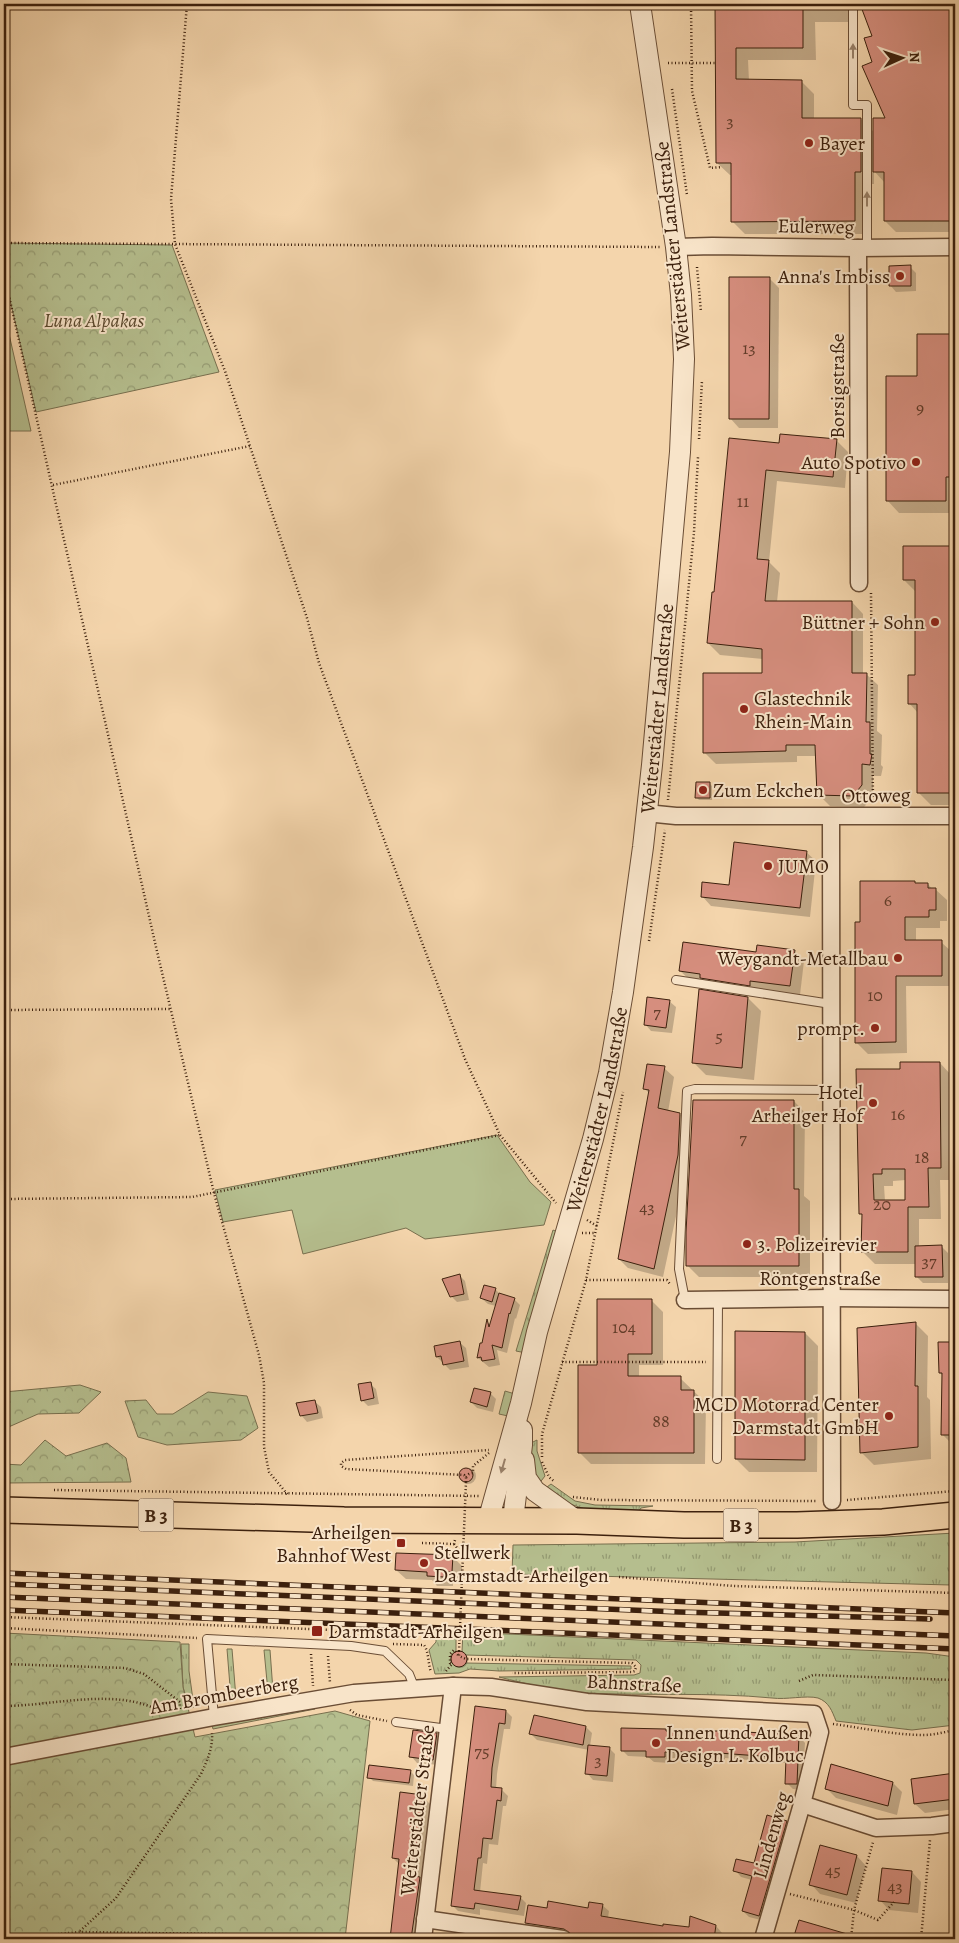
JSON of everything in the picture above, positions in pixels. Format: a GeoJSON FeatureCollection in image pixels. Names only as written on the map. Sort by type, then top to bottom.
{"type":"FeatureCollection","features":[{"type":"Feature","properties":{"kind":"main road","name":"B 3"},"geometry":{"type":"LineString","coordinates":[[4,1510],[344,1520],[513,1520],[684,1525],[797,1525],[883,1522],[955,1515]]}},
{"type":"Feature","properties":{"kind":"street","name":"Weiterstädter Landstraße"},"geometry":{"type":"LineString","coordinates":[[488,1521],[522,1403],[537,1332],[593,1139],[608,1073],[623,992],[646,813],[683,410],[684,359],[681,295],[676,247],[640,4]]}},
{"type":"Feature","properties":{"kind":"street","name":"Eulerweg"},"geometry":{"type":"LineString","coordinates":[[676,247],[955,247]]}},
{"type":"Feature","properties":{"kind":"street","name":"Borsigstraße"},"geometry":{"type":"LineString","coordinates":[[859,583],[863,248]]}},
{"type":"Feature","properties":{"kind":"street","name":"Ottoweg"},"geometry":{"type":"LineString","coordinates":[[646,813],[676,816],[955,816]]}},
{"type":"Feature","properties":{"kind":"street"},"geometry":{"type":"LineString","coordinates":[[831,817],[830,1298],[832,1501]]}},
{"type":"Feature","properties":{"kind":"street","name":"Röntgenstraße"},"geometry":{"type":"LineString","coordinates":[[685,1300],[955,1299]]}},
{"type":"Feature","properties":{"kind":"street","name":"Weiterstädter Landstraße"},"geometry":{"type":"LineString","coordinates":[[513,1520],[522,1445],[522,1403]]}},
{"type":"Feature","properties":{"kind":"street"},"geometry":{"type":"LineString","coordinates":[[522,1445],[526,1478],[535,1492],[577,1521]]}},
{"type":"Feature","properties":{"kind":"street","name":"Am Brombeerberg"},"geometry":{"type":"LineString","coordinates":[[4,1757],[333,1696],[415,1689],[448,1680]]}},
{"type":"Feature","properties":{"kind":"street","name":"Bahnstraße"},"geometry":{"type":"LineString","coordinates":[[448,1680],[587,1702],[814,1714]]}},
{"type":"Feature","properties":{"kind":"street","name":"Weiterstädter Straße"},"geometry":{"type":"LineString","coordinates":[[423,1939],[448,1729],[448,1680]]}},
{"type":"Feature","properties":{"kind":"street","name":"Lindenweg"},"geometry":{"type":"LineString","coordinates":[[763,1939],[802,1804],[820,1732],[814,1714]]}},
{"type":"Feature","properties":{"kind":"street"},"geometry":{"type":"LineString","coordinates":[[802,1804],[876,1828],[932,1826],[955,1823]]}},
{"type":"Feature","properties":{"kind":"street"},"geometry":{"type":"LineString","coordinates":[[425,1919],[563,1939]]}},
{"type":"Feature","properties":{"kind":"lane"},"geometry":{"type":"LineString","coordinates":[[853,4],[853,105],[867,105],[863,248]]}},
{"type":"Feature","properties":{"kind":"lane"},"geometry":{"type":"LineString","coordinates":[[676,980],[830,1004]]}},
{"type":"Feature","properties":{"kind":"lane"},"geometry":{"type":"LineString","coordinates":[[685,1300],[679,1269],[687,1091],[695,1089],[831,1090]]}},
{"type":"Feature","properties":{"kind":"lane"},"geometry":{"type":"LineString","coordinates":[[718,1300],[718,1460]]}},
{"type":"Feature","properties":{"kind":"lane"},"geometry":{"type":"LineString","coordinates":[[214,1717],[207,1639],[351,1646],[385,1652],[409,1674],[415,1689]]}},
{"type":"Feature","properties":{"kind":"lane"},"geometry":{"type":"LineString","coordinates":[[396,1722],[448,1729]]}},
{"type":"Feature","properties":{"kind":"path"},"geometry":{"type":"LineString","coordinates":[[187,4],[172,199],[174,244],[225,371],[307,618],[319,664],[464,1059],[500,1134],[556,1204],[572,1212]]}},
{"type":"Feature","properties":{"kind":"path"},"geometry":{"type":"LineString","coordinates":[[691,4],[692,91],[710,168],[722,167]]}},
{"type":"Feature","properties":{"kind":"path"},"geometry":{"type":"LineString","coordinates":[[668,63],[715,63]]}},
{"type":"Feature","properties":{"kind":"path"},"geometry":{"type":"LineString","coordinates":[[4,243],[676,247]]}},
{"type":"Feature","properties":{"kind":"path"},"geometry":{"type":"LineString","coordinates":[[4,274],[214,1193],[259,1355],[264,1396],[264,1447],[269,1472],[288,1495]]}},
{"type":"Feature","properties":{"kind":"path"},"geometry":{"type":"LineString","coordinates":[[52,485],[250,446]]}},
{"type":"Feature","properties":{"kind":"path"},"geometry":{"type":"LineString","coordinates":[[859,583],[871,584],[874,816]]}},
{"type":"Feature","properties":{"kind":"path"},"geometry":{"type":"LineString","coordinates":[[4,1010],[171,1010]]}},
{"type":"Feature","properties":{"kind":"path"},"geometry":{"type":"LineString","coordinates":[[4,1199],[192,1198],[500,1134]]}},
{"type":"Feature","properties":{"kind":"path"},"geometry":{"type":"LineString","coordinates":[[586,1280],[667,1280],[685,1300]]}},
{"type":"Feature","properties":{"kind":"path"},"geometry":{"type":"LineString","coordinates":[[562,1362],[718,1362]]}},
{"type":"Feature","properties":{"kind":"path"},"geometry":{"type":"LineString","coordinates":[[542,1434],[542,1461],[549,1477],[556,1484]]}},
{"type":"Feature","properties":{"kind":"path"},"geometry":{"type":"LineString","coordinates":[[466,1477],[460,1474],[346,1469],[341,1464],[345,1460],[484,1450]]}},
{"type":"Feature","properties":{"kind":"path"},"geometry":{"type":"LineString","coordinates":[[466,1477],[473,1473],[473,1466],[485,1457]]}},
{"type":"Feature","properties":{"kind":"path"},"geometry":{"type":"LineString","coordinates":[[459,1656],[466,1477]]}},
{"type":"Feature","properties":{"kind":"path"},"geometry":{"type":"LineString","coordinates":[[53,1490],[288,1495],[479,1496]]}},
{"type":"Feature","properties":{"kind":"path"},"geometry":{"type":"LineString","coordinates":[[570,1496],[601,1500],[832,1501],[955,1491]]}},
{"type":"Feature","properties":{"kind":"path"},"geometry":{"type":"LineString","coordinates":[[455,1538],[454,1544],[463,1556]]}},
{"type":"Feature","properties":{"kind":"path"},"geometry":{"type":"LineString","coordinates":[[422,1543],[454,1544]]}},
{"type":"Feature","properties":{"kind":"path"},"geometry":{"type":"LineString","coordinates":[[619,1577],[734,1586],[955,1593]]}},
{"type":"Feature","properties":{"kind":"path"},"geometry":{"type":"LineString","coordinates":[[4,1616],[334,1630],[337,1633]]}},
{"type":"Feature","properties":{"kind":"path"},"geometry":{"type":"LineString","coordinates":[[4,1628],[207,1639]]}},
{"type":"Feature","properties":{"kind":"path"},"geometry":{"type":"LineString","coordinates":[[311,1644],[315,1700]]}},
{"type":"Feature","properties":{"kind":"path"},"geometry":{"type":"LineString","coordinates":[[328,1645],[333,1696]]}},
{"type":"Feature","properties":{"kind":"path"},"geometry":{"type":"LineString","coordinates":[[448,1680],[452,1664],[450,1663],[450,1654],[454,1650],[459,1656],[466,1659],[632,1663],[636,1667],[635,1671],[632,1672],[508,1673]]}},
{"type":"Feature","properties":{"kind":"path"},"geometry":{"type":"LineString","coordinates":[[4,1664],[125,1668],[144,1674],[180,1702]]}},
{"type":"Feature","properties":{"kind":"path"},"geometry":{"type":"LineString","coordinates":[[799,1681],[813,1676],[955,1680]]}},
{"type":"Feature","properties":{"kind":"path"},"geometry":{"type":"LineString","coordinates":[[4,1706],[95,1699],[135,1702],[164,1713]]}},
{"type":"Feature","properties":{"kind":"path"},"geometry":{"type":"LineString","coordinates":[[347,1707],[357,1716],[396,1722]]}},
{"type":"Feature","properties":{"kind":"path"},"geometry":{"type":"LineString","coordinates":[[829,1723],[878,1732],[926,1736],[955,1730]]}},
{"type":"Feature","properties":{"kind":"path"},"geometry":{"type":"LineString","coordinates":[[78,1932],[116,1898],[201,1774],[207,1762],[213,1741],[212,1734]]}},
{"type":"Feature","properties":{"kind":"path"},"geometry":{"type":"LineString","coordinates":[[920,1939],[932,1826]]}},
{"type":"Feature","properties":{"kind":"path"},"geometry":{"type":"LineString","coordinates":[[851,1939],[854,1910],[876,1828]]}},
{"type":"Feature","properties":{"kind":"path"},"geometry":{"type":"LineString","coordinates":[[777,1890],[854,1910],[878,1920],[894,1902]]}},
{"type":"Feature","properties":{"kind":"path"},"geometry":{"type":"LineString","coordinates":[[9,1939],[78,1932],[287,1935],[315,1939]]}},
{"type":"Feature","properties":{"kind":"path"},"geometry":{"type":"LineString","coordinates":[[275,1939],[276,1935]]}},
{"type":"Feature","properties":{"kind":"green space","name":"Luna Alpakas"},"geometry":{"type":"Polygon","coordinates":[[[4,243],[172,245],[219,372],[36,412],[4,274],[4,243]]]}},
{"type":"Feature","properties":{"kind":"green space"},"geometry":{"type":"Polygon","coordinates":[[[4,312],[31,431],[4,431],[4,312]]]}},
{"type":"Feature","properties":{"kind":"green space"},"geometry":{"type":"Polygon","coordinates":[[[497,1135],[530,1182],[551,1202],[544,1225],[425,1239],[406,1228],[303,1254],[292,1210],[223,1222],[215,1190],[497,1135]]]}},
{"type":"Feature","properties":{"kind":"green space"},"geometry":{"type":"Polygon","coordinates":[[[553,1230],[560,1233],[526,1353],[516,1351],[553,1230]]]}},
{"type":"Feature","properties":{"kind":"green space"},"geometry":{"type":"Polygon","coordinates":[[[80,1385],[101,1392],[79,1413],[38,1414],[4,1429],[4,1392],[80,1385]]]}},
{"type":"Feature","properties":{"kind":"green space"},"geometry":{"type":"Polygon","coordinates":[[[505,1391],[515,1394],[508,1416],[499,1414],[505,1391]]]}},
{"type":"Feature","properties":{"kind":"green space"},"geometry":{"type":"Polygon","coordinates":[[[208,1392],[247,1396],[258,1428],[241,1440],[167,1445],[138,1437],[125,1401],[146,1400],[157,1414],[173,1414],[208,1392]]]}},
{"type":"Feature","properties":{"kind":"green space"},"geometry":{"type":"Polygon","coordinates":[[[45,1440],[66,1456],[107,1443],[126,1458],[131,1482],[4,1483],[4,1464],[21,1465],[45,1440]]]}},
{"type":"Feature","properties":{"kind":"green space"},"geometry":{"type":"Polygon","coordinates":[[[537,1440],[537,1451],[545,1476],[538,1485],[529,1444],[537,1440]]]}},
{"type":"Feature","properties":{"kind":"green space"},"geometry":{"type":"Polygon","coordinates":[[[551,1484],[575,1501],[595,1505],[653,1506],[641,1508],[638,1512],[585,1509],[570,1504],[543,1490],[551,1484]]]}},
{"type":"Feature","properties":{"kind":"green space"},"geometry":{"type":"Polygon","coordinates":[[[955,1533],[955,1584],[951,1585],[512,1574],[513,1545],[795,1542],[955,1533]]]}},
{"type":"Feature","properties":{"kind":"green space"},"geometry":{"type":"Polygon","coordinates":[[[463,1632],[926,1653],[955,1657],[955,1725],[912,1730],[836,1721],[827,1704],[813,1697],[778,1698],[725,1695],[585,1693],[541,1687],[499,1677],[634,1675],[640,1673],[641,1665],[636,1660],[466,1655],[462,1651],[463,1632]]]}},
{"type":"Feature","properties":{"kind":"green space"},"geometry":{"type":"Polygon","coordinates":[[[4,1633],[180,1642],[183,1687],[195,1737],[335,1711],[370,1721],[345,1939],[278,1935],[86,1935],[54,1939],[4,1939],[4,1633]]]}},
{"type":"Feature","properties":{"kind":"green space"},"geometry":{"type":"Polygon","coordinates":[[[436,1638],[456,1638],[456,1651],[451,1655],[451,1662],[459,1666],[466,1663],[631,1666],[631,1669],[499,1671],[470,1669],[459,1673],[435,1674],[429,1650],[436,1642],[436,1638]]]}},
{"type":"Feature","properties":{"kind":"green space"},"geometry":{"type":"Polygon","coordinates":[[[181,1644],[189,1644],[189,1671],[194,1707],[189,1708],[183,1687],[181,1644]]]}},
{"type":"Feature","properties":{"kind":"green space"},"geometry":{"type":"Polygon","coordinates":[[[227,1649],[232,1649],[236,1698],[231,1699],[227,1649]]]}},
{"type":"Feature","properties":{"kind":"green space"},"geometry":{"type":"Polygon","coordinates":[[[264,1650],[270,1650],[273,1691],[268,1692],[264,1650]]]}},
{"type":"Feature","properties":{"kind":"green space"},"geometry":{"type":"Polygon","coordinates":[[[314,1705],[315,1709],[213,1729],[212,1725],[314,1705]]]}},
{"type":"Feature","properties":{"kind":"green space"},"geometry":{"type":"Polygon","coordinates":[[[87,1935],[288,1936],[288,1939],[58,1939],[87,1935]]]}},
{"type":"Feature","properties":{"kind":"building","name":"Bayer"},"geometry":{"type":"Polygon","coordinates":[[[715,4],[803,4],[803,48],[736,48],[736,79],[802,80],[802,118],[861,118],[861,172],[855,172],[855,221],[731,222],[731,163],[716,163],[715,4]]]}},
{"type":"Feature","properties":{"kind":"building"},"geometry":{"type":"Polygon","coordinates":[[[860,4],[955,4],[955,221],[884,221],[884,172],[873,172],[873,118],[885,118],[862,66],[872,62],[864,38],[872,36],[860,4]]]}},
{"type":"Feature","properties":{"kind":"building","name":"Anna's Imbiss"},"geometry":{"type":"Polygon","coordinates":[[[911,265],[911,286],[889,286],[889,266],[911,265]]]}},
{"type":"Feature","properties":{"kind":"building"},"geometry":{"type":"Polygon","coordinates":[[[729,277],[770,277],[769,419],[729,419],[729,277]]]}},
{"type":"Feature","properties":{"kind":"building"},"geometry":{"type":"Polygon","coordinates":[[[917,334],[955,334],[955,477],[946,477],[946,501],[886,501],[886,376],[917,376],[917,334]]]}},
{"type":"Feature","properties":{"kind":"building"},"geometry":{"type":"Polygon","coordinates":[[[780,434],[837,439],[833,477],[766,470],[757,559],[769,560],[765,601],[852,601],[852,673],[867,673],[866,722],[870,722],[870,754],[872,754],[870,765],[862,764],[862,785],[853,796],[817,795],[815,745],[786,745],[786,751],[703,753],[703,673],[762,673],[762,649],[707,643],[712,592],[714,592],[729,438],[779,443],[780,434]]]}},
{"type":"Feature","properties":{"kind":"building"},"geometry":{"type":"Polygon","coordinates":[[[903,546],[953,546],[953,566],[955,566],[955,793],[917,793],[917,704],[908,704],[908,675],[915,675],[915,580],[903,580],[903,546]]]}},
{"type":"Feature","properties":{"kind":"building","name":"Zum Eckchen"},"geometry":{"type":"Polygon","coordinates":[[[696,782],[710,782],[710,798],[695,798],[696,782]]]}},
{"type":"Feature","properties":{"kind":"building","name":"JUMO"},"geometry":{"type":"Polygon","coordinates":[[[734,842],[807,851],[800,908],[701,897],[702,882],[729,885],[734,842]]]}},
{"type":"Feature","properties":{"kind":"building"},"geometry":{"type":"Polygon","coordinates":[[[860,881],[915,881],[915,883],[928,883],[928,888],[936,888],[936,910],[929,910],[929,917],[905,917],[905,940],[942,940],[942,976],[896,976],[896,1042],[855,1043],[855,922],[860,922],[860,881]]]}},
{"type":"Feature","properties":{"kind":"building"},"geometry":{"type":"Polygon","coordinates":[[[683,942],[756,952],[757,945],[795,950],[790,986],[750,981],[750,986],[700,978],[700,974],[679,971],[683,942]]]}},
{"type":"Feature","properties":{"kind":"building"},"geometry":{"type":"Polygon","coordinates":[[[699,989],[748,997],[742,1068],[692,1063],[699,989]]]}},
{"type":"Feature","properties":{"kind":"building"},"geometry":{"type":"Polygon","coordinates":[[[647,997],[670,1000],[666,1028],[644,1025],[647,997]]]}},
{"type":"Feature","properties":{"kind":"building"},"geometry":{"type":"Polygon","coordinates":[[[900,1062],[940,1062],[941,1168],[928,1168],[929,1207],[908,1207],[908,1252],[861,1252],[862,1214],[859,1214],[856,1069],[900,1069],[900,1062]],[[882,1169],[882,1174],[873,1174],[874,1200],[905,1200],[905,1169],[882,1169]]]}},
{"type":"Feature","properties":{"kind":"building"},"geometry":{"type":"Polygon","coordinates":[[[647,1064],[665,1066],[658,1108],[680,1113],[678,1155],[654,1269],[618,1259],[649,1090],[643,1089],[647,1064]]]}},
{"type":"Feature","properties":{"kind":"building"},"geometry":{"type":"Polygon","coordinates":[[[693,1100],[794,1100],[794,1189],[799,1189],[799,1266],[686,1266],[693,1100]]]}},
{"type":"Feature","properties":{"kind":"building"},"geometry":{"type":"Polygon","coordinates":[[[942,1245],[943,1277],[915,1277],[915,1246],[942,1245]]]}},
{"type":"Feature","properties":{"kind":"building"},"geometry":{"type":"Polygon","coordinates":[[[460,1274],[464,1294],[450,1297],[442,1279],[460,1274]]]}},
{"type":"Feature","properties":{"kind":"building"},"geometry":{"type":"Polygon","coordinates":[[[484,1285],[496,1288],[492,1302],[480,1298],[484,1285]]]}},
{"type":"Feature","properties":{"kind":"building"},"geometry":{"type":"Polygon","coordinates":[[[499,1293],[515,1298],[509,1313],[502,1348],[492,1345],[495,1359],[482,1361],[481,1357],[477,1358],[480,1343],[482,1343],[487,1319],[489,1327],[499,1293]]]}},
{"type":"Feature","properties":{"kind":"building"},"geometry":{"type":"Polygon","coordinates":[[[597,1299],[652,1299],[652,1354],[628,1354],[628,1376],[681,1376],[681,1390],[694,1390],[694,1453],[578,1453],[578,1365],[597,1365],[597,1299]]]}},
{"type":"Feature","properties":{"kind":"building","name":"MCD Motorrad Center Darmstadt GmbH"},"geometry":{"type":"Polygon","coordinates":[[[916,1322],[915,1386],[918,1386],[918,1447],[860,1453],[857,1328],[916,1322]]]}},
{"type":"Feature","properties":{"kind":"building"},"geometry":{"type":"Polygon","coordinates":[[[735,1331],[805,1332],[805,1460],[735,1459],[735,1331]]]}},
{"type":"Feature","properties":{"kind":"building"},"geometry":{"type":"Polygon","coordinates":[[[460,1341],[464,1361],[443,1365],[441,1356],[436,1357],[434,1346],[460,1341]]]}},
{"type":"Feature","properties":{"kind":"building"},"geometry":{"type":"Polygon","coordinates":[[[938,1342],[955,1342],[955,1435],[941,1435],[942,1373],[939,1373],[938,1342]]]}},
{"type":"Feature","properties":{"kind":"building"},"geometry":{"type":"Polygon","coordinates":[[[371,1382],[374,1398],[361,1401],[358,1384],[371,1382]]]}},
{"type":"Feature","properties":{"kind":"building"},"geometry":{"type":"Polygon","coordinates":[[[474,1388],[491,1392],[487,1407],[470,1402],[474,1388]]]}},
{"type":"Feature","properties":{"kind":"building"},"geometry":{"type":"Polygon","coordinates":[[[315,1400],[318,1413],[300,1416],[296,1403],[315,1400]]]}},
{"type":"Feature","properties":{"kind":"building"},"geometry":{"type":"Polygon","coordinates":[[[463,1468],[469,1468],[473,1475],[469,1482],[463,1482],[459,1478],[459,1472],[463,1468]]]}},
{"type":"Feature","properties":{"kind":"building","name":"Stellwerk Darmstadt-Arheilgen"},"geometry":{"type":"Polygon","coordinates":[[[396,1553],[453,1555],[452,1572],[444,1572],[444,1577],[427,1576],[427,1572],[395,1570],[396,1553]]]}},
{"type":"Feature","properties":{"kind":"building"},"geometry":{"type":"Polygon","coordinates":[[[459,1651],[465,1653],[467,1659],[465,1665],[459,1667],[453,1665],[451,1659],[453,1653],[459,1651]]]}},
{"type":"Feature","properties":{"kind":"building"},"geometry":{"type":"Polygon","coordinates":[[[475,1706],[506,1710],[505,1724],[499,1723],[492,1768],[491,1787],[502,1788],[501,1801],[497,1800],[492,1839],[483,1838],[481,1858],[478,1858],[474,1890],[521,1896],[518,1910],[475,1903],[474,1909],[451,1906],[475,1706]]]}},
{"type":"Feature","properties":{"kind":"building"},"geometry":{"type":"Polygon","coordinates":[[[534,1715],[586,1726],[583,1745],[529,1734],[534,1715]]]}},
{"type":"Feature","properties":{"kind":"building"},"geometry":{"type":"Polygon","coordinates":[[[621,1728],[799,1735],[797,1784],[785,1784],[786,1758],[719,1753],[699,1754],[699,1752],[665,1752],[665,1757],[646,1757],[646,1751],[621,1751],[621,1728]]]}},
{"type":"Feature","properties":{"kind":"building"},"geometry":{"type":"Polygon","coordinates":[[[413,1730],[437,1733],[433,1760],[409,1757],[413,1730]]]}},
{"type":"Feature","properties":{"kind":"building"},"geometry":{"type":"Polygon","coordinates":[[[588,1745],[610,1747],[607,1776],[585,1774],[588,1745]]]}},
{"type":"Feature","properties":{"kind":"building"},"geometry":{"type":"Polygon","coordinates":[[[831,1764],[893,1782],[888,1806],[825,1789],[831,1764]]]}},
{"type":"Feature","properties":{"kind":"building"},"geometry":{"type":"Polygon","coordinates":[[[369,1765],[411,1770],[409,1783],[367,1778],[369,1765]]]}},
{"type":"Feature","properties":{"kind":"building"},"geometry":{"type":"Polygon","coordinates":[[[955,1773],[955,1799],[914,1804],[911,1779],[955,1773]]]}},
{"type":"Feature","properties":{"kind":"building"},"geometry":{"type":"Polygon","coordinates":[[[400,1792],[423,1795],[413,1876],[420,1877],[411,1939],[390,1939],[399,1859],[392,1858],[400,1792]]]}},
{"type":"Feature","properties":{"kind":"building"},"geometry":{"type":"Polygon","coordinates":[[[767,1815],[787,1821],[759,1916],[742,1911],[752,1876],[733,1871],[736,1859],[754,1863],[767,1815]]]}},
{"type":"Feature","properties":{"kind":"building"},"geometry":{"type":"Polygon","coordinates":[[[820,1845],[857,1855],[847,1895],[809,1885],[820,1845]]]}},
{"type":"Feature","properties":{"kind":"building"},"geometry":{"type":"Polygon","coordinates":[[[882,1868],[912,1871],[909,1904],[878,1901],[882,1868]]]}},
{"type":"Feature","properties":{"kind":"building"},"geometry":{"type":"Polygon","coordinates":[[[548,1901],[588,1908],[589,1902],[603,1904],[601,1916],[663,1926],[663,1924],[689,1927],[690,1916],[716,1925],[714,1939],[616,1939],[571,1934],[564,1929],[525,1923],[528,1905],[547,1908],[548,1901]]]}},
{"type":"Feature","properties":{"kind":"building"},"geometry":{"type":"Polygon","coordinates":[[[799,1920],[854,1936],[853,1939],[793,1939],[799,1920]]]}},
{"type":"Feature","properties":{"kind":"railway"},"geometry":{"type":"LineString","coordinates":[[4,1573],[955,1613]]}},
{"type":"Feature","properties":{"kind":"railway"},"geometry":{"type":"LineString","coordinates":[[4,1584],[679,1612],[930,1619]]}},
{"type":"Feature","properties":{"kind":"railway"},"geometry":{"type":"LineString","coordinates":[[4,1597],[955,1636]]}},
{"type":"Feature","properties":{"kind":"railway"},"geometry":{"type":"LineString","coordinates":[[4,1610],[955,1649]]}},
{"type":"Feature","properties":{"kind":"place","name":"Bayer"},"geometry":{"type":"Point","coordinates":[809,143]}},
{"type":"Feature","properties":{"kind":"place","name":"Anna's Imbiss"},"geometry":{"type":"Point","coordinates":[900,276]}},
{"type":"Feature","properties":{"kind":"place","name":"Auto Spotivo"},"geometry":{"type":"Point","coordinates":[916,462]}},
{"type":"Feature","properties":{"kind":"place","name":"Büttner + Sohn"},"geometry":{"type":"Point","coordinates":[935,622]}},
{"type":"Feature","properties":{"kind":"place","name":"Glastechnik Rhein-Main"},"geometry":{"type":"Point","coordinates":[744,709]}},
{"type":"Feature","properties":{"kind":"place","name":"Zum Eckchen"},"geometry":{"type":"Point","coordinates":[703,790]}},
{"type":"Feature","properties":{"kind":"place","name":"JUMO"},"geometry":{"type":"Point","coordinates":[768,866]}},
{"type":"Feature","properties":{"kind":"place","name":"Weygandt-Metallbau"},"geometry":{"type":"Point","coordinates":[898,958]}},
{"type":"Feature","properties":{"kind":"place","name":"prompt."},"geometry":{"type":"Point","coordinates":[875,1028]}},
{"type":"Feature","properties":{"kind":"place","name":"Hotel Arheilger Hof"},"geometry":{"type":"Point","coordinates":[873,1103]}},
{"type":"Feature","properties":{"kind":"place","name":"3. Polizeirevier"},"geometry":{"type":"Point","coordinates":[747,1244]}},
{"type":"Feature","properties":{"kind":"place","name":"MCD Motorrad Center Darmstadt GmbH"},"geometry":{"type":"Point","coordinates":[889,1416]}},
{"type":"Feature","properties":{"kind":"place","name":"Arheilgen Bahnhof West"},"geometry":{"type":"Point","coordinates":[401,1543]}},
{"type":"Feature","properties":{"kind":"place","name":"Stellwerk Darmstadt-Arheilgen"},"geometry":{"type":"Point","coordinates":[424,1563]}},
{"type":"Feature","properties":{"kind":"place","name":"Darmstadt-Arheilgen"},"geometry":{"type":"Point","coordinates":[317,1631]}},
{"type":"Feature","properties":{"kind":"place","name":"Innen und Außen Design L. Kolbuc"},"geometry":{"type":"Point","coordinates":[656,1743]}}]}
